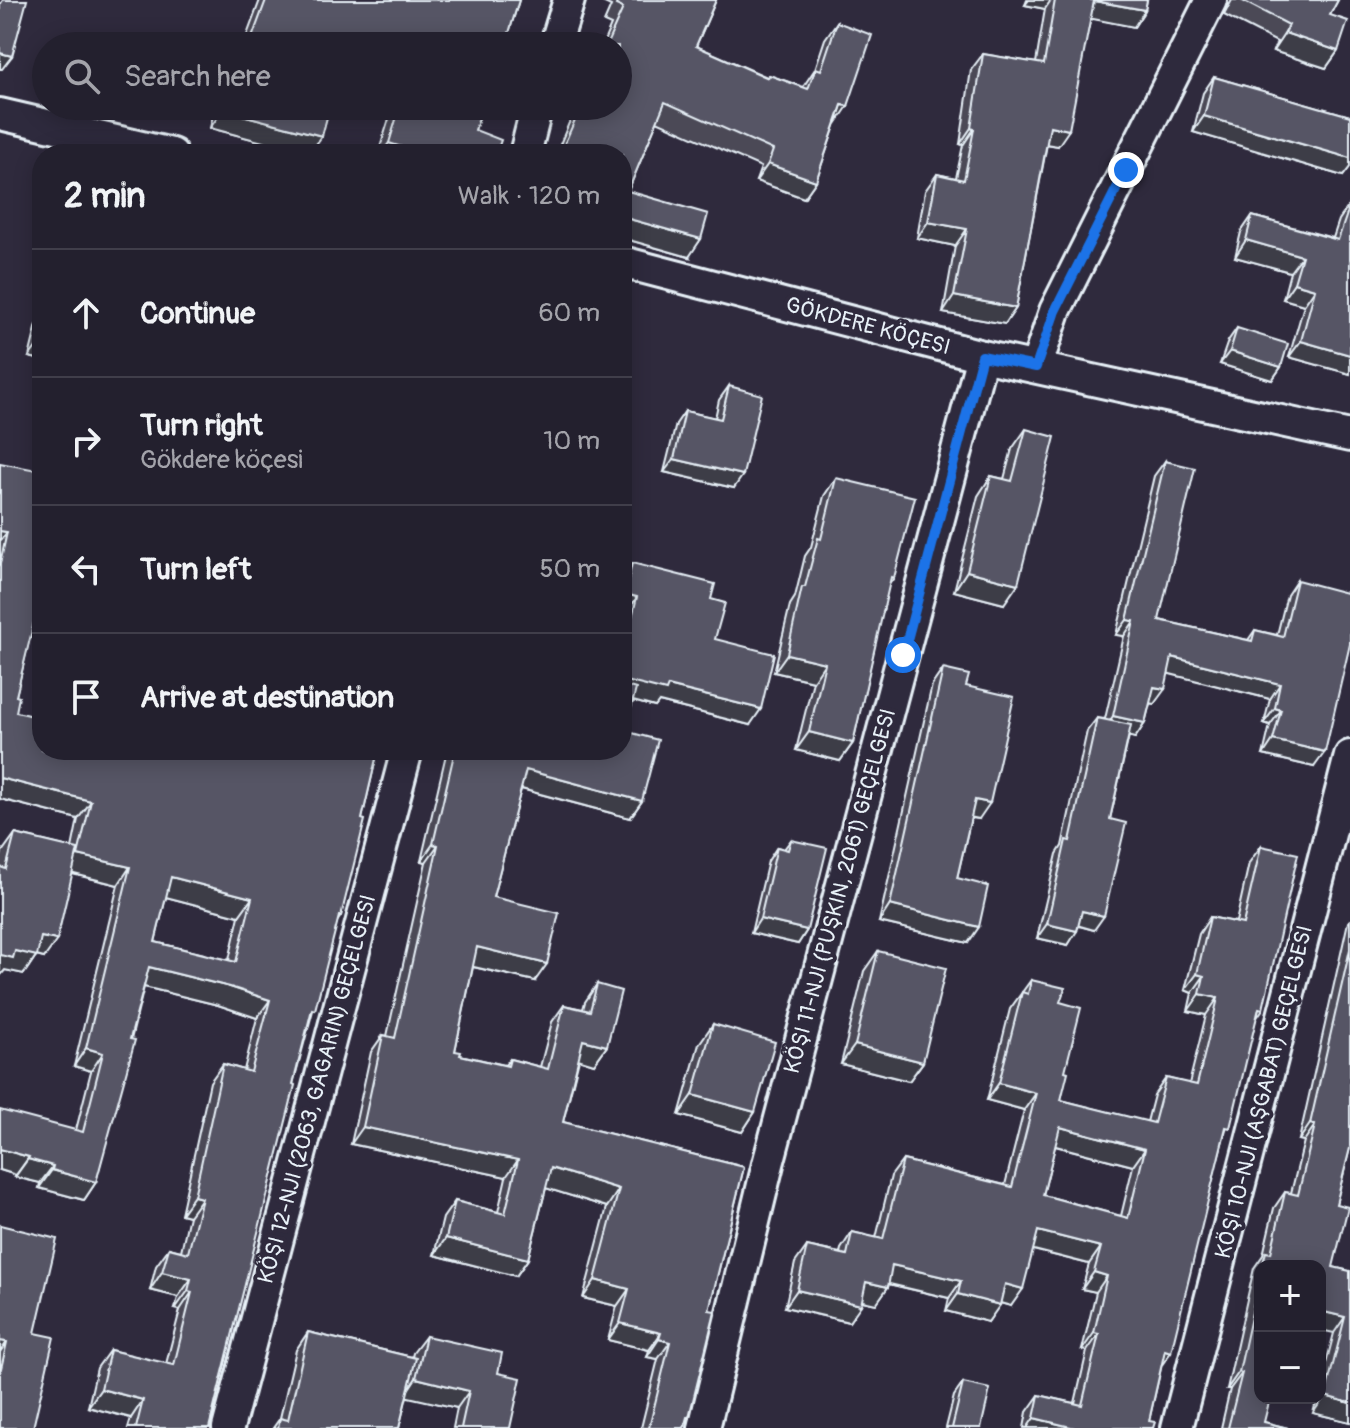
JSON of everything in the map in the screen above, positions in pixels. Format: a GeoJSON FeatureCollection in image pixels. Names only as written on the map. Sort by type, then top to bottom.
{"type":"FeatureCollection","features":[{"type":"Feature","properties":{"kind":"street"},"geometry":{"type":"LineString","coordinates":[[559,32],[569,0]]}},
{"type":"Feature","properties":{"kind":"street"},"geometry":{"type":"LineString","coordinates":[[1036,367],[1055,311],[1211,0]]}},
{"type":"Feature","properties":{"kind":"street"},"geometry":{"type":"LineString","coordinates":[[0,114],[129,144]]}},
{"type":"Feature","properties":{"kind":"street"},"geometry":{"type":"LineString","coordinates":[[528,144],[534,120]]}},
{"type":"Feature","properties":{"kind":"street","name":"GÖKDERE KÖÇESI"},"geometry":{"type":"LineString","coordinates":[[632,265],[982,356],[1350,436]]}},
{"type":"Feature","properties":{"kind":"street","name":"KÖŞI 11-NJI (PUŞKIN, 2061) GEÇELGESI"},"geometry":{"type":"LineString","coordinates":[[704,1428],[768,1164],[982,356]]}},
{"type":"Feature","properties":{"kind":"street","name":"KÖŞI 10-NJI (AŞGABAT) GEÇELGESI"},"geometry":{"type":"LineString","coordinates":[[1177,1428],[1350,756]]}},
{"type":"Feature","properties":{"kind":"street","name":"KÖŞI 12-NJI (2063, GAGARIN) GEÇELGESI"},"geometry":{"type":"LineString","coordinates":[[228,1428],[404,760]]}},
{"type":"Feature","properties":{"kind":"building"},"geometry":{"type":"Polygon","coordinates":[[[3,0],[27,0],[12,56],[0,53],[0,5],[3,0]]]}},
{"type":"Feature","properties":{"kind":"building"},"geometry":{"type":"Polygon","coordinates":[[[266,0],[519,0],[509,32],[254,32],[266,0]]]}},
{"type":"Feature","properties":{"kind":"building"},"geometry":{"type":"Polygon","coordinates":[[[618,0],[716,0],[696,46],[768,78],[769,75],[808,89],[816,68],[821,70],[837,22],[872,35],[848,106],[842,105],[816,181],[768,164],[773,150],[665,102],[632,181],[632,144],[564,144],[575,120],[632,120],[632,32],[612,32],[623,8],[616,5],[618,0]]]}},
{"type":"Feature","properties":{"kind":"building"},"geometry":{"type":"Polygon","coordinates":[[[1055,0],[1147,0],[1145,10],[1094,1],[1069,130],[1050,126],[1016,308],[954,296],[967,229],[928,222],[937,174],[964,180],[983,54],[1044,64],[1055,0]]]}},
{"type":"Feature","properties":{"kind":"building"},"geometry":{"type":"Polygon","coordinates":[[[1241,0],[1338,0],[1330,15],[1348,21],[1338,51],[1285,33],[1289,25],[1241,0]]]}},
{"type":"Feature","properties":{"kind":"building"},"geometry":{"type":"Polygon","coordinates":[[[1214,77],[1350,116],[1350,158],[1204,116],[1214,77]]]}},
{"type":"Feature","properties":{"kind":"building"},"geometry":{"type":"Polygon","coordinates":[[[261,120],[326,120],[322,136],[261,120]]]}},
{"type":"Feature","properties":{"kind":"building"},"geometry":{"type":"Polygon","coordinates":[[[396,120],[478,120],[475,130],[501,140],[500,144],[389,143],[396,120]]]}},
{"type":"Feature","properties":{"kind":"building"},"geometry":{"type":"Polygon","coordinates":[[[632,192],[708,214],[701,239],[632,220],[632,192]]]}},
{"type":"Feature","properties":{"kind":"building"},"geometry":{"type":"Polygon","coordinates":[[[1350,205],[1350,355],[1301,341],[1315,289],[1294,283],[1302,256],[1246,240],[1252,216],[1338,240],[1350,205]]]}},
{"type":"Feature","properties":{"kind":"building"},"geometry":{"type":"Polygon","coordinates":[[[1237,328],[1288,344],[1281,367],[1230,351],[1237,328]]]}},
{"type":"Feature","properties":{"kind":"building"},"geometry":{"type":"Polygon","coordinates":[[[729,386],[762,395],[743,475],[674,459],[685,411],[721,419],[729,386]]]}},
{"type":"Feature","properties":{"kind":"building"},"geometry":{"type":"Polygon","coordinates":[[[1026,429],[1055,437],[1018,584],[967,571],[991,476],[1012,481],[1026,429]]]}},
{"type":"Feature","properties":{"kind":"building"},"geometry":{"type":"Polygon","coordinates":[[[1165,461],[1195,468],[1159,620],[1252,641],[1255,630],[1283,637],[1297,580],[1350,594],[1350,644],[1325,752],[1273,740],[1281,710],[1275,708],[1280,684],[1172,657],[1165,689],[1154,687],[1145,723],[1113,716],[1134,621],[1127,620],[1165,461]]]}},
{"type":"Feature","properties":{"kind":"building"},"geometry":{"type":"Polygon","coordinates":[[[0,463],[32,469],[32,630],[16,696],[19,697],[16,712],[32,716],[32,760],[376,760],[362,819],[365,820],[315,1010],[312,1009],[209,1428],[136,1428],[143,1400],[101,1389],[110,1350],[174,1365],[192,1292],[188,1291],[191,1279],[162,1272],[169,1248],[188,1253],[202,1198],[194,1196],[223,1064],[251,1072],[270,1000],[149,967],[130,1039],[135,1040],[96,1182],[52,1170],[53,1166],[0,1149],[0,1110],[83,1132],[103,1053],[86,1048],[130,867],[78,855],[91,801],[0,778],[0,564],[7,532],[0,531],[0,463]],[[171,877],[155,942],[236,962],[252,898],[171,877]]]}},
{"type":"Feature","properties":{"kind":"building"},"geometry":{"type":"Polygon","coordinates":[[[836,478],[915,497],[894,578],[891,577],[853,743],[809,732],[825,663],[787,654],[802,587],[805,587],[818,538],[821,539],[836,478]]]}},
{"type":"Feature","properties":{"kind":"building"},"geometry":{"type":"Polygon","coordinates":[[[632,563],[715,584],[711,599],[725,603],[715,639],[774,654],[761,709],[668,686],[666,691],[632,682],[632,617],[637,597],[632,596],[632,563]]]}},
{"type":"Feature","properties":{"kind":"building"},"geometry":{"type":"Polygon","coordinates":[[[943,669],[969,675],[966,686],[1014,697],[990,803],[975,800],[957,878],[988,886],[979,927],[890,905],[943,669]]]}},
{"type":"Feature","properties":{"kind":"building"},"geometry":{"type":"Polygon","coordinates":[[[1097,718],[1131,725],[1110,819],[1126,823],[1104,916],[1082,911],[1077,931],[1047,924],[1066,840],[1070,841],[1097,718]]]}},
{"type":"Feature","properties":{"kind":"building"},"geometry":{"type":"Polygon","coordinates":[[[632,733],[658,740],[642,801],[526,770],[493,897],[559,913],[547,964],[477,947],[455,1051],[461,1052],[460,1055],[508,1066],[510,1059],[548,1069],[564,1005],[590,1011],[597,984],[621,991],[607,1046],[583,1040],[563,1122],[744,1167],[709,1310],[715,1311],[684,1428],[649,1428],[670,1342],[659,1339],[661,1333],[620,1323],[629,1289],[595,1280],[619,1189],[551,1168],[528,1259],[446,1238],[455,1201],[505,1214],[518,1160],[363,1127],[383,1035],[395,1038],[438,845],[433,844],[453,760],[632,760],[632,733]]]}},
{"type":"Feature","properties":{"kind":"building"},"geometry":{"type":"Polygon","coordinates":[[[15,834],[78,849],[57,940],[41,937],[37,956],[15,951],[13,958],[0,955],[0,867],[6,869],[15,834]]]}},
{"type":"Feature","properties":{"kind":"building"},"geometry":{"type":"Polygon","coordinates":[[[791,840],[827,848],[807,930],[760,919],[777,847],[788,850],[791,840]]]}},
{"type":"Feature","properties":{"kind":"building"},"geometry":{"type":"Polygon","coordinates":[[[1261,846],[1298,854],[1263,1009],[1259,1008],[1230,1128],[1226,1127],[1171,1352],[1165,1350],[1149,1421],[1155,1422],[1153,1428],[1075,1428],[1034,1418],[1039,1395],[1082,1405],[1099,1334],[1094,1333],[1107,1276],[1094,1272],[1101,1247],[1038,1231],[1023,1289],[1005,1284],[1000,1305],[958,1294],[961,1281],[892,1265],[888,1287],[866,1282],[861,1305],[797,1290],[807,1246],[847,1255],[852,1232],[883,1239],[903,1160],[1012,1187],[1036,1093],[999,1083],[1022,992],[1028,994],[1031,980],[1065,988],[1060,1002],[1081,1008],[1061,1100],[1154,1123],[1166,1078],[1197,1085],[1218,998],[1200,994],[1204,976],[1197,974],[1210,917],[1243,924],[1261,846]],[[1060,1127],[1043,1195],[1128,1218],[1145,1149],[1060,1127]]]}},
{"type":"Feature","properties":{"kind":"building"},"geometry":{"type":"Polygon","coordinates":[[[1350,949],[1350,1148],[1336,1204],[1348,1207],[1333,1267],[1350,1271],[1350,1403],[1326,1396],[1345,1317],[1326,1312],[1326,1260],[1264,1260],[1266,1252],[1271,1253],[1285,1192],[1298,1195],[1315,1125],[1310,1124],[1350,949]]]}},
{"type":"Feature","properties":{"kind":"building"},"geometry":{"type":"Polygon","coordinates":[[[878,951],[946,968],[923,1062],[855,1045],[878,951]]]}},
{"type":"Feature","properties":{"kind":"building"},"geometry":{"type":"Polygon","coordinates":[[[713,1024],[775,1042],[755,1112],[693,1095],[713,1024]]]}},
{"type":"Feature","properties":{"kind":"building"},"geometry":{"type":"Polygon","coordinates":[[[0,1225],[57,1239],[35,1333],[54,1337],[33,1428],[0,1428],[0,1373],[7,1342],[0,1341],[0,1225]]]}},
{"type":"Feature","properties":{"kind":"building"},"geometry":{"type":"Polygon","coordinates":[[[1254,1303],[1254,1404],[1268,1404],[1264,1422],[1288,1428],[1228,1428],[1242,1373],[1239,1372],[1254,1303]]]}},
{"type":"Feature","properties":{"kind":"building"},"geometry":{"type":"Polygon","coordinates":[[[308,1332],[416,1358],[399,1428],[278,1428],[280,1418],[288,1420],[308,1332]]]}},
{"type":"Feature","properties":{"kind":"building"},"geometry":{"type":"Polygon","coordinates":[[[426,1336],[502,1353],[498,1373],[521,1378],[510,1428],[461,1428],[469,1391],[416,1378],[426,1336]]]}},
{"type":"Feature","properties":{"kind":"building"},"geometry":{"type":"Polygon","coordinates":[[[963,1383],[990,1389],[981,1428],[952,1428],[963,1383]]]}},
{"type":"Feature","properties":{"kind":"route"},"geometry":{"type":"LineString","coordinates":[[903,655],[982,356],[1036,367],[1055,311],[1126,170]]}}]}
